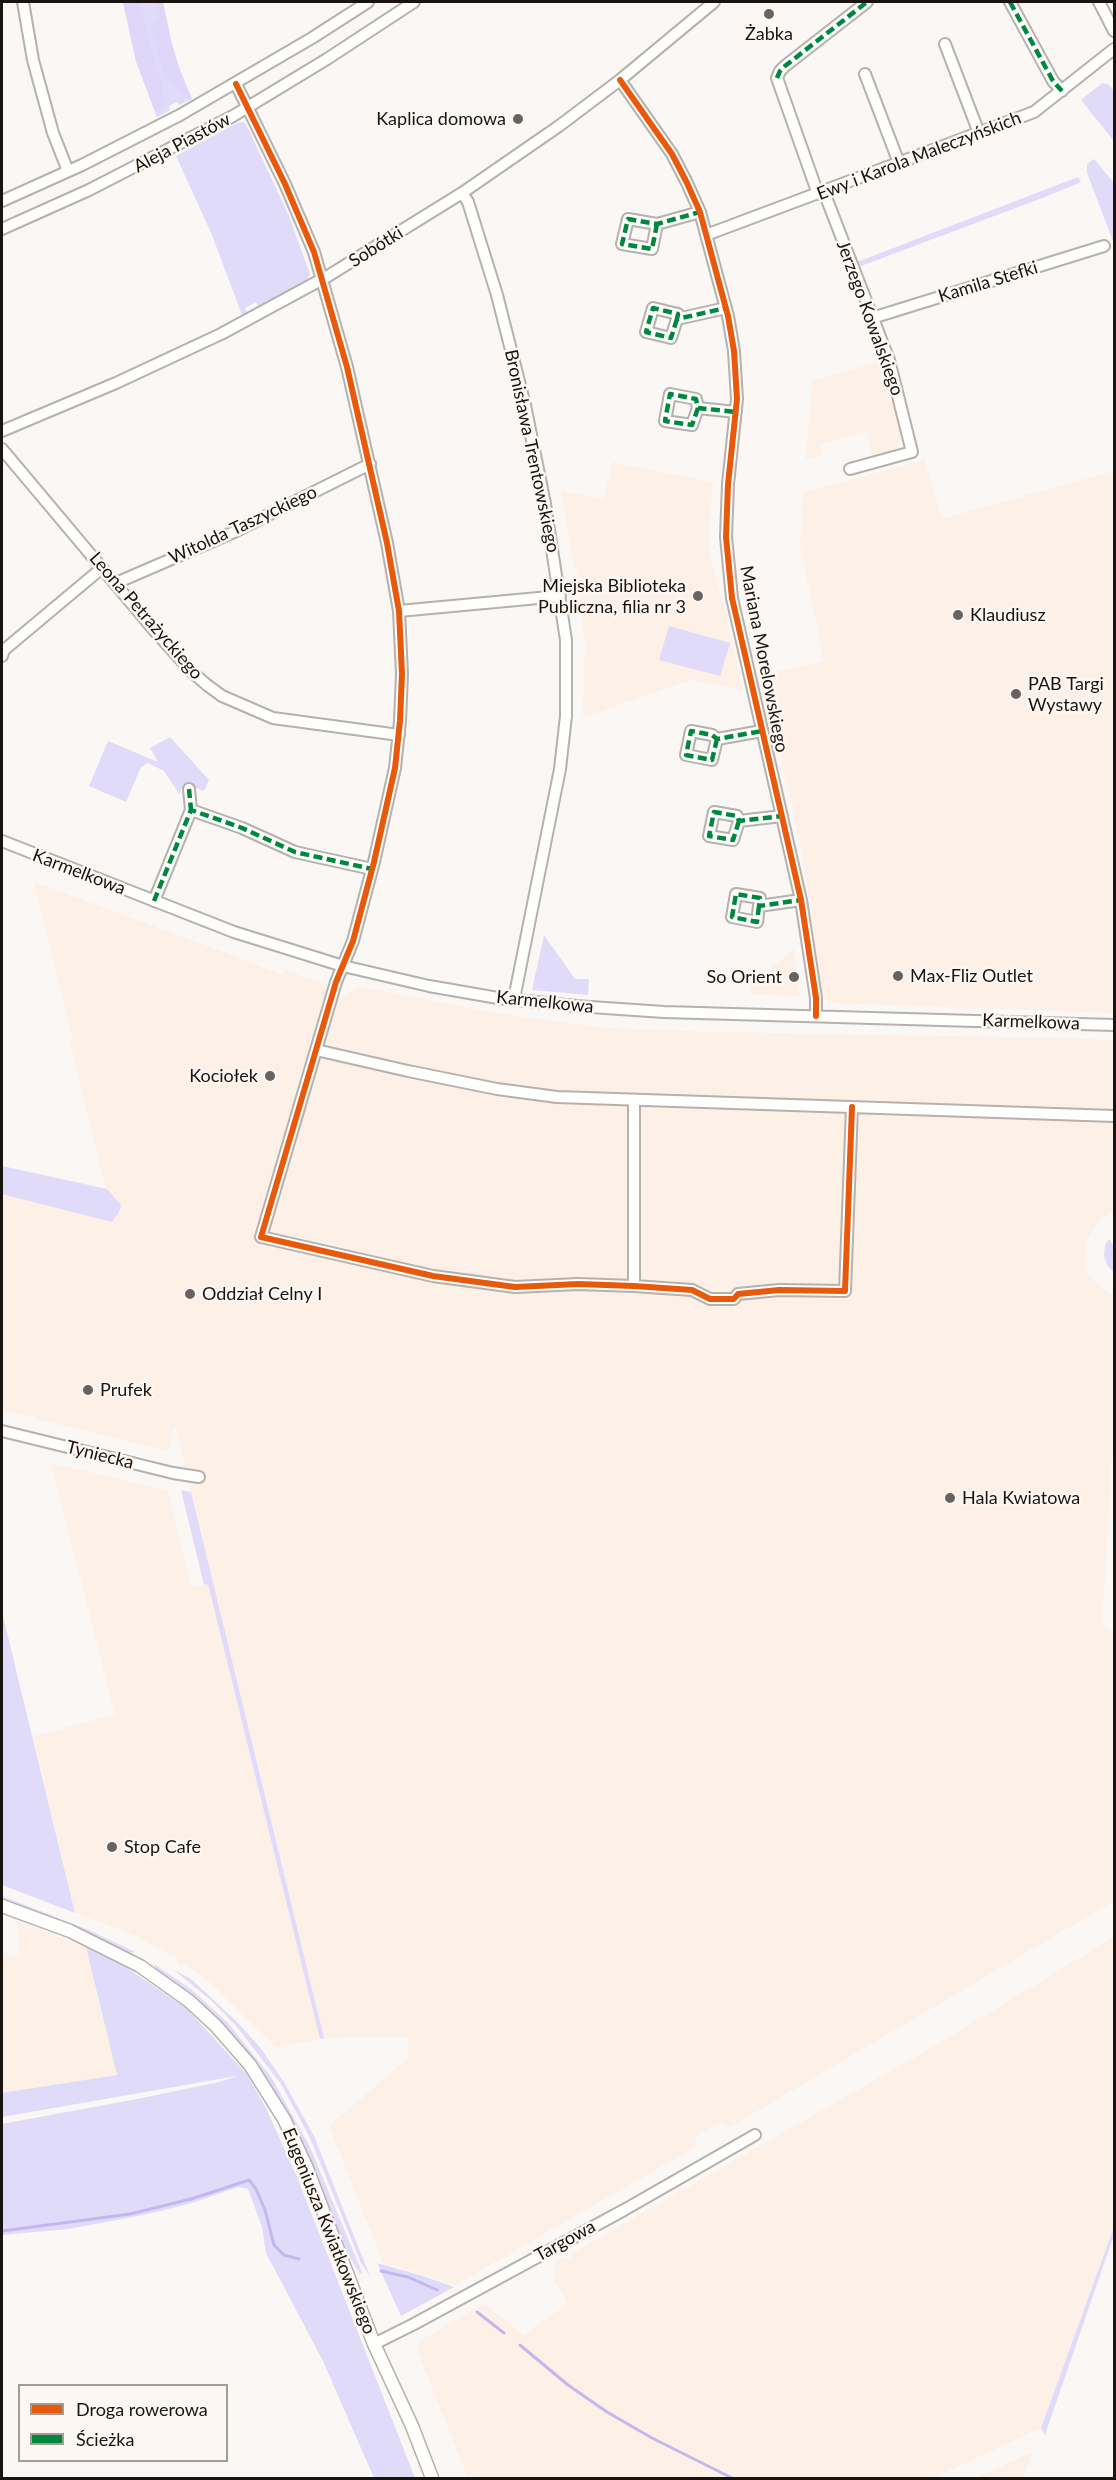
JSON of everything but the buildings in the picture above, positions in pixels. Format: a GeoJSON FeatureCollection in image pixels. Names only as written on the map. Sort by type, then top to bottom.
{"type":"FeatureCollection","features":[{"type":"Feature","properties":{"kind":"main road","name":"Eugeniusza Kwiatkowskiego"},"geometry":{"type":"LineString","coordinates":[[2,1906],[70,1932],[140,1966],[189,2001],[239,2052],[271,2096],[296,2142],[374,2344],[412,2426],[432,2478]]}},
{"type":"Feature","properties":{"kind":"street"},"geometry":{"type":"LineString","coordinates":[[23,2],[33,60],[53,134],[68,171]]}},
{"type":"Feature","properties":{"kind":"street","name":"Aleja Piastów"},"geometry":{"type":"LineString","coordinates":[[2,201],[180,115],[236,84],[368,2]]}},
{"type":"Feature","properties":{"kind":"street","name":"Aleja Piastów"},"geometry":{"type":"LineString","coordinates":[[2,229],[89,190],[249,107],[414,2]]}},
{"type":"Feature","properties":{"kind":"street","name":"Sobótki"},"geometry":{"type":"LineString","coordinates":[[2,431],[116,383],[221,334],[322,280],[462,193],[559,126],[620,80],[714,2]]}},
{"type":"Feature","properties":{"kind":"street","name":"Jerzego Kowalskiego"},"geometry":{"type":"LineString","coordinates":[[850,469],[912,452],[890,366],[777,78],[785,66],[867,2]]}},
{"type":"Feature","properties":{"kind":"street"},"geometry":{"type":"LineString","coordinates":[[1099,2],[1114,31]]}},
{"type":"Feature","properties":{"kind":"street"},"geometry":{"type":"LineString","coordinates":[[1011,3],[1053,81],[1062,91]]}},
{"type":"Feature","properties":{"kind":"street"},"geometry":{"type":"LineString","coordinates":[[945,44],[979,133]]}},
{"type":"Feature","properties":{"kind":"street","name":"Ewy i Karola Maleczyńskich"},"geometry":{"type":"LineString","coordinates":[[706,235],[1034,112],[1114,49]]}},
{"type":"Feature","properties":{"kind":"street"},"geometry":{"type":"LineString","coordinates":[[865,74],[899,163]]}},
{"type":"Feature","properties":{"kind":"street","name":"Mariana Morelowskiego"},"geometry":{"type":"LineString","coordinates":[[620,80],[672,154],[700,212],[726,308],[734,351],[736,412],[728,484],[726,537],[733,604],[801,900],[816,998],[816,1016]]}},
{"type":"Feature","properties":{"kind":"street"},"geometry":{"type":"LineString","coordinates":[[236,84],[249,107],[309,242],[347,367],[370,464],[399,611],[402,674],[395,768],[372,869],[353,941],[336,982],[261,1237],[433,1276],[515,1287],[578,1284],[634,1286],[692,1290],[710,1299],[734,1299],[738,1294],[779,1290],[845,1291],[852,1107]]}},
{"type":"Feature","properties":{"kind":"street","name":"Bronisława Trentowskiego"},"geometry":{"type":"LineString","coordinates":[[462,193],[468,202],[515,362],[544,498],[566,640],[566,716],[560,769],[514,999]]}},
{"type":"Feature","properties":{"kind":"street"},"geometry":{"type":"LineString","coordinates":[[657,224],[700,212]]}},
{"type":"Feature","properties":{"kind":"street","name":"Kamila Stefki"},"geometry":{"type":"LineString","coordinates":[[872,318],[1104,246]]}},
{"type":"Feature","properties":{"kind":"street"},"geometry":{"type":"LineString","coordinates":[[676,320],[726,308]]}},
{"type":"Feature","properties":{"kind":"street"},"geometry":{"type":"LineString","coordinates":[[698,408],[736,412]]}},
{"type":"Feature","properties":{"kind":"street","name":"Leona Petrażyckiego"},"geometry":{"type":"LineString","coordinates":[[2,449],[191,671],[222,696],[273,718],[399,735]]}},
{"type":"Feature","properties":{"kind":"street","name":"Witolda Taszyckiego"},"geometry":{"type":"LineString","coordinates":[[116,583],[234,532],[370,464]]}},
{"type":"Feature","properties":{"kind":"street"},"geometry":{"type":"LineString","coordinates":[[2,656],[4,650],[102,568]]}},
{"type":"Feature","properties":{"kind":"street"},"geometry":{"type":"LineString","coordinates":[[399,611],[560,596]]}},
{"type":"Feature","properties":{"kind":"street","name":"Mariana Morelowskiego"},"geometry":{"type":"LineString","coordinates":[[717,739],[762,731]]}},
{"type":"Feature","properties":{"kind":"street"},"geometry":{"type":"LineString","coordinates":[[154,901],[191,810],[189,789]]}},
{"type":"Feature","properties":{"kind":"street"},"geometry":{"type":"LineString","coordinates":[[191,810],[242,828],[295,852],[372,869]]}},
{"type":"Feature","properties":{"kind":"street"},"geometry":{"type":"LineString","coordinates":[[740,821],[782,816]]}},
{"type":"Feature","properties":{"kind":"street","name":"Karmelkowa"},"geometry":{"type":"LineString","coordinates":[[2,841],[234,932],[344,966],[429,986],[514,999],[664,1012],[1114,1025]]}},
{"type":"Feature","properties":{"kind":"street"},"geometry":{"type":"LineString","coordinates":[[759,906],[801,900]]}},
{"type":"Feature","properties":{"kind":"street"},"geometry":{"type":"LineString","coordinates":[[316,1050],[497,1089],[557,1097],[1114,1116]]}},
{"type":"Feature","properties":{"kind":"street"},"geometry":{"type":"LineString","coordinates":[[634,1101],[634,1286]]}},
{"type":"Feature","properties":{"kind":"street","name":"Tyniecka"},"geometry":{"type":"LineString","coordinates":[[2,1431],[173,1473],[199,1477]]}},
{"type":"Feature","properties":{"kind":"street","name":"Targowa"},"geometry":{"type":"LineString","coordinates":[[374,2344],[624,2210],[755,2135]]}},
{"type":"Feature","properties":{"kind":"shaded area"},"geometry":{"type":"Polygon","coordinates":[[[123,2],[163,2],[166,25],[177,62],[192,99],[179,105],[177,102],[169,106],[170,110],[157,117],[136,61],[123,2]]]}},
{"type":"Feature","properties":{"kind":"shaded area"},"geometry":{"type":"Polygon","coordinates":[[[123,2],[141,2],[162,85],[164,104],[157,117],[136,61],[123,2]]]}},
{"type":"Feature","properties":{"kind":"shaded area"},"geometry":{"type":"Polygon","coordinates":[[[156,2],[163,2],[172,44],[184,83],[192,99],[190,100],[165,80],[150,24],[157,18],[156,2]]]}},
{"type":"Feature","properties":{"kind":"shaded area"},"geometry":{"type":"Polygon","coordinates":[[[1102,83],[1108,84],[1114,91],[1114,141],[1081,100],[1102,83]]]}},
{"type":"Feature","properties":{"kind":"shaded area"},"geometry":{"type":"Polygon","coordinates":[[[237,123],[246,124],[289,216],[310,274],[307,281],[259,307],[256,302],[245,308],[247,313],[242,315],[212,235],[176,156],[237,123]]]}},
{"type":"Feature","properties":{"kind":"shaded area"},"geometry":{"type":"Polygon","coordinates":[[[1094,159],[1114,183],[1114,244],[1087,173],[1087,164],[1094,159]]]}},
{"type":"Feature","properties":{"kind":"shaded area"},"geometry":{"type":"Polygon","coordinates":[[[1078,177],[1081,182],[1045,197],[861,266],[857,262],[1078,177]]]}},
{"type":"Feature","properties":{"kind":"shaded area"},"geometry":{"type":"Polygon","coordinates":[[[878,362],[881,372],[887,376],[903,434],[895,450],[873,456],[866,431],[820,444],[823,454],[806,459],[812,381],[878,362]]]}},
{"type":"Feature","properties":{"kind":"shaded area"},"geometry":{"type":"Polygon","coordinates":[[[925,460],[942,519],[1114,471],[1114,1013],[833,1003],[823,997],[800,842],[763,675],[824,661],[800,545],[803,492],[925,460]]]}},
{"type":"Feature","properties":{"kind":"shaded area"},"geometry":{"type":"Polygon","coordinates":[[[612,462],[713,482],[709,526],[710,558],[722,598],[743,690],[691,680],[583,717],[585,644],[579,575],[576,574],[578,569],[574,568],[561,491],[604,499],[612,462]]]}},
{"type":"Feature","properties":{"kind":"shaded area"},"geometry":{"type":"Polygon","coordinates":[[[669,626],[730,643],[720,676],[659,660],[669,626]]]}},
{"type":"Feature","properties":{"kind":"shaded area"},"geometry":{"type":"Polygon","coordinates":[[[170,737],[209,780],[204,791],[184,784],[179,794],[164,771],[148,763],[141,767],[126,802],[89,786],[108,741],[158,762],[150,748],[170,737]]]}},
{"type":"Feature","properties":{"kind":"shaded area"},"geometry":{"type":"Polygon","coordinates":[[[34,882],[282,975],[285,970],[329,985],[325,997],[336,999],[361,987],[495,1013],[605,1028],[1114,1040],[1114,1210],[1100,1219],[1087,1239],[1085,1271],[1103,1290],[1114,1294],[1114,1422],[1102,1626],[1114,1632],[1114,1901],[730,2127],[720,2123],[697,2135],[695,2147],[455,2285],[383,2262],[329,2126],[408,2058],[409,2037],[324,2038],[175,1425],[168,1451],[36,1419],[36,1416],[32,1415],[32,1417],[2,1410],[2,1194],[112,1220],[121,1205],[107,1189],[102,1175],[70,1041],[73,1040],[34,882]]]}},
{"type":"Feature","properties":{"kind":"shaded area"},"geometry":{"type":"Polygon","coordinates":[[[544,935],[575,979],[589,979],[588,995],[532,990],[544,935]]]}},
{"type":"Feature","properties":{"kind":"shaded area"},"geometry":{"type":"Polygon","coordinates":[[[794,949],[800,996],[750,994],[750,986],[794,949]]]}},
{"type":"Feature","properties":{"kind":"shaded area"},"geometry":{"type":"Polygon","coordinates":[[[2,1166],[107,1189],[121,1205],[119,1212],[112,1222],[2,1194],[2,1166]]]}},
{"type":"Feature","properties":{"kind":"shaded area"},"geometry":{"type":"Polygon","coordinates":[[[1109,1239],[1114,1247],[1114,1272],[1107,1265],[1104,1256],[1105,1245],[1109,1239]]]}},
{"type":"Feature","properties":{"kind":"shaded area"},"geometry":{"type":"Polygon","coordinates":[[[51,1463],[168,1491],[191,1587],[208,1584],[320,2039],[276,2047],[209,1981],[184,1964],[178,1965],[174,1948],[175,1957],[135,1935],[75,1913],[33,1736],[115,1715],[51,1463]]]}},
{"type":"Feature","properties":{"kind":"shaded area"},"geometry":{"type":"Polygon","coordinates":[[[181,1490],[191,1492],[324,2038],[320,2039],[208,1584],[204,1585],[181,1490]]]}},
{"type":"Feature","properties":{"kind":"shaded area"},"geometry":{"type":"Polygon","coordinates":[[[2,1612],[75,1913],[2,1885],[2,1612]]]}},
{"type":"Feature","properties":{"kind":"shaded area"},"geometry":{"type":"Polygon","coordinates":[[[2,1896],[89,1930],[135,1952],[129,1953],[58,1920],[2,1899],[2,1896]]]}},
{"type":"Feature","properties":{"kind":"shaded area"},"geometry":{"type":"Polygon","coordinates":[[[18,1921],[86,1947],[117,2075],[2,2093],[2,1952],[20,1958],[18,1921]]]}},
{"type":"Feature","properties":{"kind":"shaded area"},"geometry":{"type":"Polygon","coordinates":[[[1114,1937],[1114,2227],[1041,2428],[933,2478],[468,2478],[417,2350],[421,2340],[484,2304],[525,2336],[532,2328],[568,2304],[554,2281],[556,2262],[572,2257],[571,2254],[936,2045],[1114,1937]]]}},
{"type":"Feature","properties":{"kind":"shaded area"},"geometry":{"type":"Polygon","coordinates":[[[86,1947],[124,1966],[186,2008],[246,2073],[266,2108],[297,2177],[415,2478],[374,2478],[323,2361],[266,2253],[262,2227],[248,2189],[238,2187],[192,2203],[148,2214],[69,2229],[2,2235],[2,2124],[137,2099],[219,2082],[237,2076],[2,2117],[2,2093],[117,2075],[86,1947]]]}},
{"type":"Feature","properties":{"kind":"shaded area"},"geometry":{"type":"Polygon","coordinates":[[[154,1964],[192,1990],[228,2023],[271,2077],[310,2147],[362,2272],[360,2274],[349,2256],[298,2133],[270,2083],[233,2035],[204,2005],[156,1969],[154,1964]]]}},
{"type":"Feature","properties":{"kind":"shaded area"},"geometry":{"type":"Polygon","coordinates":[[[174,1970],[191,1979],[236,2021],[259,2046],[284,2082],[314,2136],[370,2276],[361,2263],[310,2138],[281,2084],[237,2027],[213,2002],[174,1970]]]}},
{"type":"Feature","properties":{"kind":"shaded area"},"geometry":{"type":"Polygon","coordinates":[[[1114,2227],[1114,2235],[1045,2435],[1041,2428],[1114,2227]]]}},
{"type":"Feature","properties":{"kind":"shaded area"},"geometry":{"type":"Polygon","coordinates":[[[377,2263],[423,2276],[454,2287],[401,2316],[377,2263]]]}},
{"type":"Feature","properties":{"kind":"shaded area"},"geometry":{"type":"Polygon","coordinates":[[[1033,2452],[1023,2478],[976,2478],[1033,2452]]]}},
{"type":"Feature","properties":{"kind":"waterway"},"geometry":{"type":"LineString","coordinates":[[2,2231],[130,2214],[191,2199],[249,2180],[256,2189],[265,2210],[274,2245],[284,2255],[299,2259]]}},
{"type":"Feature","properties":{"kind":"waterway"},"geometry":{"type":"LineString","coordinates":[[381,2271],[408,2277],[437,2290]]}},
{"type":"Feature","properties":{"kind":"waterway"},"geometry":{"type":"LineString","coordinates":[[477,2312],[504,2333]]}},
{"type":"Feature","properties":{"kind":"waterway"},"geometry":{"type":"LineString","coordinates":[[520,2345],[568,2385],[607,2412],[652,2438],[732,2478]]}},
{"type":"Feature","properties":{"kind":"marked path"},"geometry":{"type":"LineString","coordinates":[[777,78],[785,66],[867,2]]}},
{"type":"Feature","properties":{"kind":"marked path"},"geometry":{"type":"LineString","coordinates":[[1010,2],[1053,81],[1062,91]]}},
{"type":"Feature","properties":{"kind":"marked path"},"geometry":{"type":"LineString","coordinates":[[657,224],[652,249],[622,244],[628,219],[657,224],[700,212]]}},
{"type":"Feature","properties":{"kind":"marked path"},"geometry":{"type":"LineString","coordinates":[[677,319],[671,338],[646,332],[653,308],[678,314],[677,319],[726,308]]}},
{"type":"Feature","properties":{"kind":"marked path"},"geometry":{"type":"LineString","coordinates":[[698,408],[692,425],[665,421],[670,394],[696,399],[698,408],[736,412]]}},
{"type":"Feature","properties":{"kind":"marked path"},"geometry":{"type":"LineString","coordinates":[[717,739],[712,760],[686,755],[691,731],[712,735],[717,739],[762,731]]}},
{"type":"Feature","properties":{"kind":"marked path"},"geometry":{"type":"LineString","coordinates":[[189,789],[191,810]]}},
{"type":"Feature","properties":{"kind":"marked path"},"geometry":{"type":"LineString","coordinates":[[154,901],[191,810],[242,828],[295,852],[372,869]]}},
{"type":"Feature","properties":{"kind":"marked path"},"geometry":{"type":"LineString","coordinates":[[739,821],[733,840],[709,836],[714,812],[737,816],[739,821],[782,816]]}},
{"type":"Feature","properties":{"kind":"marked path"},"geometry":{"type":"LineString","coordinates":[[759,906],[757,922],[732,917],[736,894],[760,898],[759,906],[801,900]]}},
{"type":"Feature","properties":{"kind":"cycle path"},"geometry":{"type":"LineString","coordinates":[[620,80],[672,154],[687,183],[700,212],[728,316],[734,351],[737,399],[728,484],[726,537],[732,598],[801,900],[816,998],[816,1016]]}},
{"type":"Feature","properties":{"kind":"cycle path"},"geometry":{"type":"LineString","coordinates":[[236,84],[285,184],[314,252],[347,367],[387,543],[399,611],[402,674],[395,768],[374,862],[353,941],[336,982],[261,1237],[433,1276],[515,1287],[578,1284],[634,1286],[692,1290],[710,1299],[734,1299],[738,1294],[779,1290],[845,1291],[852,1107]]}},
{"type":"Feature","properties":{"kind":"place","name":"Żabka"},"geometry":{"type":"Point","coordinates":[769,14]}},
{"type":"Feature","properties":{"kind":"place","name":"Kaplica domowa"},"geometry":{"type":"Point","coordinates":[518,119]}},
{"type":"Feature","properties":{"kind":"place","name":"Miejska Biblioteka Publiczna, filia nr 3"},"geometry":{"type":"Point","coordinates":[698,596]}},
{"type":"Feature","properties":{"kind":"place","name":"Klaudiusz"},"geometry":{"type":"Point","coordinates":[958,615]}},
{"type":"Feature","properties":{"kind":"place","name":"PAB Targi Wystawy"},"geometry":{"type":"Point","coordinates":[1016,694]}},
{"type":"Feature","properties":{"kind":"place","name":"Max-Fliz Outlet"},"geometry":{"type":"Point","coordinates":[898,976]}},
{"type":"Feature","properties":{"kind":"place","name":"So Orient"},"geometry":{"type":"Point","coordinates":[794,977]}},
{"type":"Feature","properties":{"kind":"place","name":"Kociołek"},"geometry":{"type":"Point","coordinates":[270,1076]}},
{"type":"Feature","properties":{"kind":"place","name":"Oddział Celny I"},"geometry":{"type":"Point","coordinates":[190,1294]}},
{"type":"Feature","properties":{"kind":"place","name":"Prufek"},"geometry":{"type":"Point","coordinates":[88,1390]}},
{"type":"Feature","properties":{"kind":"place","name":"Hala Kwiatowa"},"geometry":{"type":"Point","coordinates":[950,1498]}},
{"type":"Feature","properties":{"kind":"place","name":"Stop Cafe"},"geometry":{"type":"Point","coordinates":[112,1847]}}]}
